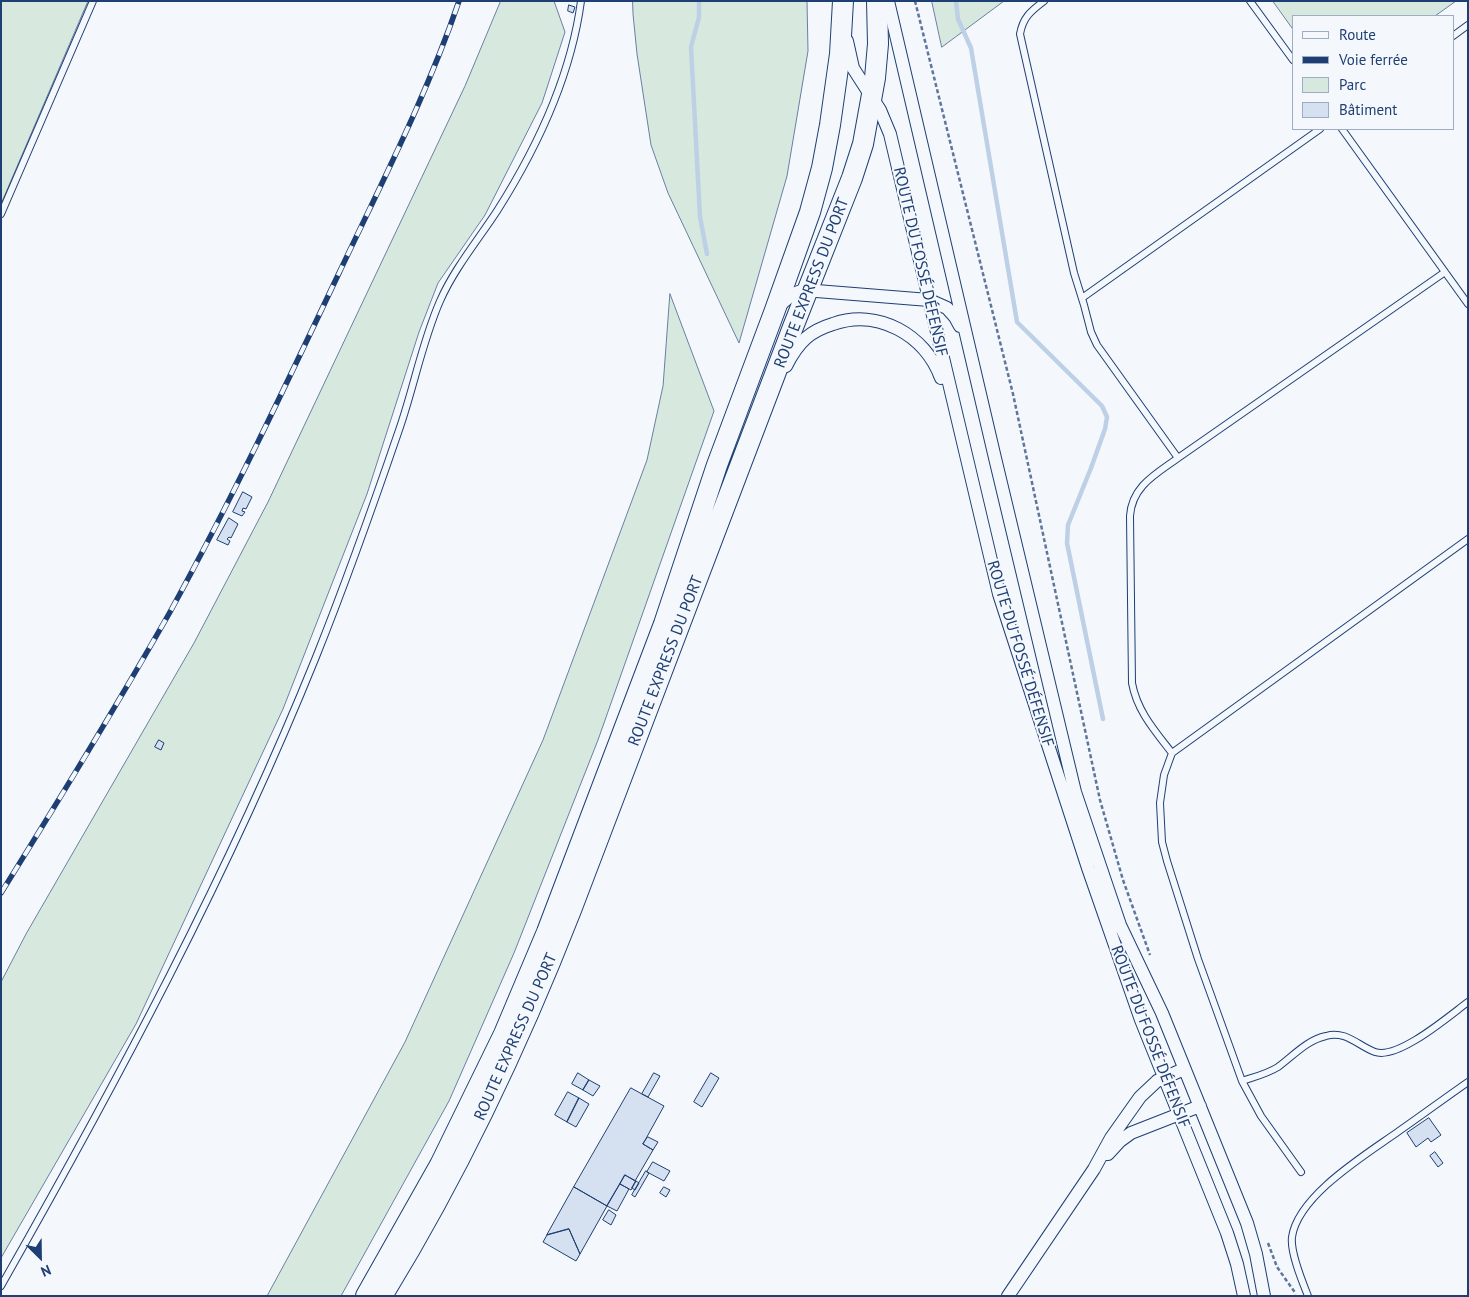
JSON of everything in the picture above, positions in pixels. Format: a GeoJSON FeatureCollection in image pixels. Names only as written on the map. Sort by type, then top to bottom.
{"type":"FeatureCollection","features":[{"type":"Feature","properties":{"kind":"main road","name":"ROUTE EXPRESS DU PORT"},"geometry":{"type":"LineString","coordinates":[[382,1296],[435,1204],[469,1139],[528,1014],[571,910],[758,422],[782,368],[808,290],[854,174],[863,144],[872,99],[877,50],[877,1]]}},
{"type":"Feature","properties":{"kind":"main road","name":"ROUTE EXPRESS DU PORT"},"geometry":{"type":"LineString","coordinates":[[366,1296],[461,1124],[504,1034],[537,957],[662,631],[717,465],[806,227],[822,168],[834,102],[843,8]]}},
{"type":"Feature","properties":{"kind":"street","name":"ROUTE DU FOSSÉ DÉFENSIF"},"geometry":{"type":"LineString","coordinates":[[888,1],[1077,799],[1118,920],[1162,1013],[1250,1231],[1264,1296]]}},
{"type":"Feature","properties":{"kind":"street","name":"ROUTE DU FOSSÉ DÉFENSIF"},"geometry":{"type":"LineString","coordinates":[[843,8],[851,61],[857,75],[884,118],[890,134],[999,594],[1092,880],[1141,1020],[1228,1238],[1237,1264],[1244,1296]]}},
{"type":"Feature","properties":{"kind":"street"},"geometry":{"type":"LineString","coordinates":[[775,310],[785,299],[793,294],[808,290],[929,300],[942,305],[952,312],[970,349]]}},
{"type":"Feature","properties":{"kind":"street"},"geometry":{"type":"LineString","coordinates":[[782,368],[801,343],[817,330],[847,320],[865,319],[882,322],[905,332],[927,352],[938,370],[958,422]]}},
{"type":"Feature","properties":{"kind":"street"},"geometry":{"type":"LineString","coordinates":[[1008,1296],[1094,1169],[1111,1138],[1140,1096],[1150,1086],[1184,1069]]}},
{"type":"Feature","properties":{"kind":"street"},"geometry":{"type":"LineString","coordinates":[[1094,1169],[1125,1137],[1200,1106]]}},
{"type":"Feature","properties":{"kind":"lane"},"geometry":{"type":"LineString","coordinates":[[1,214],[93,1]]}},
{"type":"Feature","properties":{"kind":"lane"},"geometry":{"type":"LineString","coordinates":[[1,1286],[159,999],[269,768],[316,656],[374,502],[401,425],[437,309],[452,279],[510,190],[546,120],[558,92],[578,20],[581,1]]}},
{"type":"Feature","properties":{"kind":"lane"},"geometry":{"type":"LineString","coordinates":[[1044,1],[1028,13],[1021,26],[1020,34],[1074,273],[1093,339],[1178,458]]}},
{"type":"Feature","properties":{"kind":"lane"},"geometry":{"type":"LineString","coordinates":[[1250,1],[1292,59]]}},
{"type":"Feature","properties":{"kind":"lane"},"geometry":{"type":"LineString","coordinates":[[1454,35],[1468,25]]}},
{"type":"Feature","properties":{"kind":"lane"},"geometry":{"type":"LineString","coordinates":[[1082,298],[1319,130]]}},
{"type":"Feature","properties":{"kind":"lane"},"geometry":{"type":"LineString","coordinates":[[1343,130],[1468,304]]}},
{"type":"Feature","properties":{"kind":"lane"},"geometry":{"type":"LineString","coordinates":[[1172,753],[1142,712],[1135,698],[1132,683],[1130,516],[1132,501],[1138,490],[1148,480],[1178,458],[1445,272]]}},
{"type":"Feature","properties":{"kind":"lane"},"geometry":{"type":"LineString","coordinates":[[1301,1172],[1261,1116],[1242,1081],[1198,960],[1164,850],[1160,822],[1160,798],[1164,775],[1172,753],[1468,539]]}},
{"type":"Feature","properties":{"kind":"lane"},"geometry":{"type":"LineString","coordinates":[[1242,1081],[1271,1070],[1310,1043],[1328,1035],[1346,1036],[1375,1052],[1398,1049],[1410,1043],[1468,1002]]}},
{"type":"Feature","properties":{"kind":"lane"},"geometry":{"type":"LineString","coordinates":[[1308,1296],[1292,1243],[1296,1225],[1308,1207],[1321,1190],[1341,1172],[1468,1082]]}},
{"type":"Feature","properties":{"kind":"path"},"geometry":{"type":"LineString","coordinates":[[915,1],[1011,381],[1100,800],[1123,880],[1151,958]]}},
{"type":"Feature","properties":{"kind":"green space"},"geometry":{"type":"Polygon","coordinates":[[[1,1],[88,1],[1,204],[1,1]]]}},
{"type":"Feature","properties":{"kind":"green space"},"geometry":{"type":"Polygon","coordinates":[[[501,1],[554,1],[565,32],[542,103],[485,215],[438,283],[419,332],[367,494],[283,709],[136,1024],[1,1258],[1,982],[26,934],[194,643],[268,502],[465,86],[501,1]]]}},
{"type":"Feature","properties":{"kind":"green space"},"geometry":{"type":"Polygon","coordinates":[[[633,1],[807,1],[808,51],[787,176],[739,343],[668,193],[651,145],[637,54],[633,1]]]}},
{"type":"Feature","properties":{"kind":"green space"},"geometry":{"type":"Polygon","coordinates":[[[932,1],[1004,1],[942,47],[932,1]]]}},
{"type":"Feature","properties":{"kind":"green space"},"geometry":{"type":"Polygon","coordinates":[[[1273,1],[1456,1],[1436,15],[1292,15],[1292,28],[1273,1]]]}},
{"type":"Feature","properties":{"kind":"green space"},"geometry":{"type":"Polygon","coordinates":[[[670,294],[714,411],[598,740],[514,953],[449,1101],[341,1296],[267,1296],[405,1042],[543,740],[647,460],[663,386],[670,294]]]}},
{"type":"Feature","properties":{"kind":"building"},"geometry":{"type":"Polygon","coordinates":[[[569,5],[575,7],[573,13],[568,11],[569,5]]]}},
{"type":"Feature","properties":{"kind":"building"},"geometry":{"type":"Polygon","coordinates":[[[243,492],[252,497],[246,509],[243,508],[242,511],[245,512],[242,516],[233,512],[243,492]]]}},
{"type":"Feature","properties":{"kind":"building"},"geometry":{"type":"Polygon","coordinates":[[[229,518],[238,524],[231,538],[227,539],[230,541],[228,545],[217,540],[229,518]]]}},
{"type":"Feature","properties":{"kind":"building"},"geometry":{"type":"Polygon","coordinates":[[[159,740],[164,743],[161,750],[155,747],[159,740]]]}},
{"type":"Feature","properties":{"kind":"building"},"geometry":{"type":"Polygon","coordinates":[[[578,1073],[589,1080],[583,1090],[572,1084],[578,1073]]]}},
{"type":"Feature","properties":{"kind":"building"},"geometry":{"type":"Polygon","coordinates":[[[654,1073],[660,1076],[648,1097],[642,1094],[654,1073]]]}},
{"type":"Feature","properties":{"kind":"building"},"geometry":{"type":"Polygon","coordinates":[[[711,1073],[719,1078],[702,1107],[694,1102],[711,1073]]]}},
{"type":"Feature","properties":{"kind":"building"},"geometry":{"type":"Polygon","coordinates":[[[589,1080],[600,1086],[593,1096],[583,1090],[589,1080]]]}},
{"type":"Feature","properties":{"kind":"building"},"geometry":{"type":"Polygon","coordinates":[[[631,1088],[664,1106],[643,1144],[653,1150],[635,1181],[625,1175],[607,1206],[574,1187],[631,1088]]]}},
{"type":"Feature","properties":{"kind":"building"},"geometry":{"type":"Polygon","coordinates":[[[568,1092],[579,1098],[567,1122],[555,1115],[568,1092]]]}},
{"type":"Feature","properties":{"kind":"building"},"geometry":{"type":"Polygon","coordinates":[[[579,1098],[589,1104],[576,1127],[567,1122],[579,1098]]]}},
{"type":"Feature","properties":{"kind":"building"},"geometry":{"type":"Polygon","coordinates":[[[1429,1118],[1441,1135],[1431,1142],[1428,1138],[1416,1147],[1407,1133],[1429,1118]]]}},
{"type":"Feature","properties":{"kind":"building"},"geometry":{"type":"Polygon","coordinates":[[[648,1137],[658,1142],[653,1150],[643,1144],[648,1137]]]}},
{"type":"Feature","properties":{"kind":"building"},"geometry":{"type":"Polygon","coordinates":[[[1435,1152],[1443,1163],[1438,1167],[1430,1156],[1435,1152]]]}},
{"type":"Feature","properties":{"kind":"building"},"geometry":{"type":"Polygon","coordinates":[[[653,1162],[670,1171],[664,1181],[647,1172],[653,1162]]]}},
{"type":"Feature","properties":{"kind":"building"},"geometry":{"type":"Polygon","coordinates":[[[646,1171],[649,1173],[635,1197],[632,1195],[646,1171]]]}},
{"type":"Feature","properties":{"kind":"building"},"geometry":{"type":"Polygon","coordinates":[[[625,1175],[636,1181],[631,1190],[620,1184],[625,1175]]]}},
{"type":"Feature","properties":{"kind":"building"},"geometry":{"type":"Polygon","coordinates":[[[636,1181],[639,1183],[635,1190],[632,1188],[636,1181]]]}},
{"type":"Feature","properties":{"kind":"building"},"geometry":{"type":"Polygon","coordinates":[[[620,1184],[629,1189],[617,1211],[607,1206],[620,1184]]]}},
{"type":"Feature","properties":{"kind":"building"},"geometry":{"type":"Polygon","coordinates":[[[574,1187],[607,1206],[580,1254],[569,1229],[547,1235],[574,1187]]]}},
{"type":"Feature","properties":{"kind":"building"},"geometry":{"type":"Polygon","coordinates":[[[664,1187],[670,1190],[666,1197],[660,1193],[664,1187]]]}},
{"type":"Feature","properties":{"kind":"building"},"geometry":{"type":"Polygon","coordinates":[[[609,1210],[616,1215],[611,1225],[603,1220],[609,1210]]]}},
{"type":"Feature","properties":{"kind":"building"},"geometry":{"type":"Polygon","coordinates":[[[569,1229],[580,1254],[576,1261],[543,1242],[547,1235],[569,1229]]]}},
{"type":"Feature","properties":{"kind":"waterway"},"geometry":{"type":"LineString","coordinates":[[699,1],[699,17],[691,47],[700,217],[707,254]]}},
{"type":"Feature","properties":{"kind":"waterway"},"geometry":{"type":"LineString","coordinates":[[956,1],[958,19],[971,48],[1017,322],[1102,406],[1107,417],[1105,429],[1091,468],[1068,525],[1067,543],[1103,719]]}},
{"type":"Feature","properties":{"kind":"railway"},"geometry":{"type":"LineString","coordinates":[[1,893],[129,683],[215,528],[403,139],[433,71],[459,1]]}}]}
